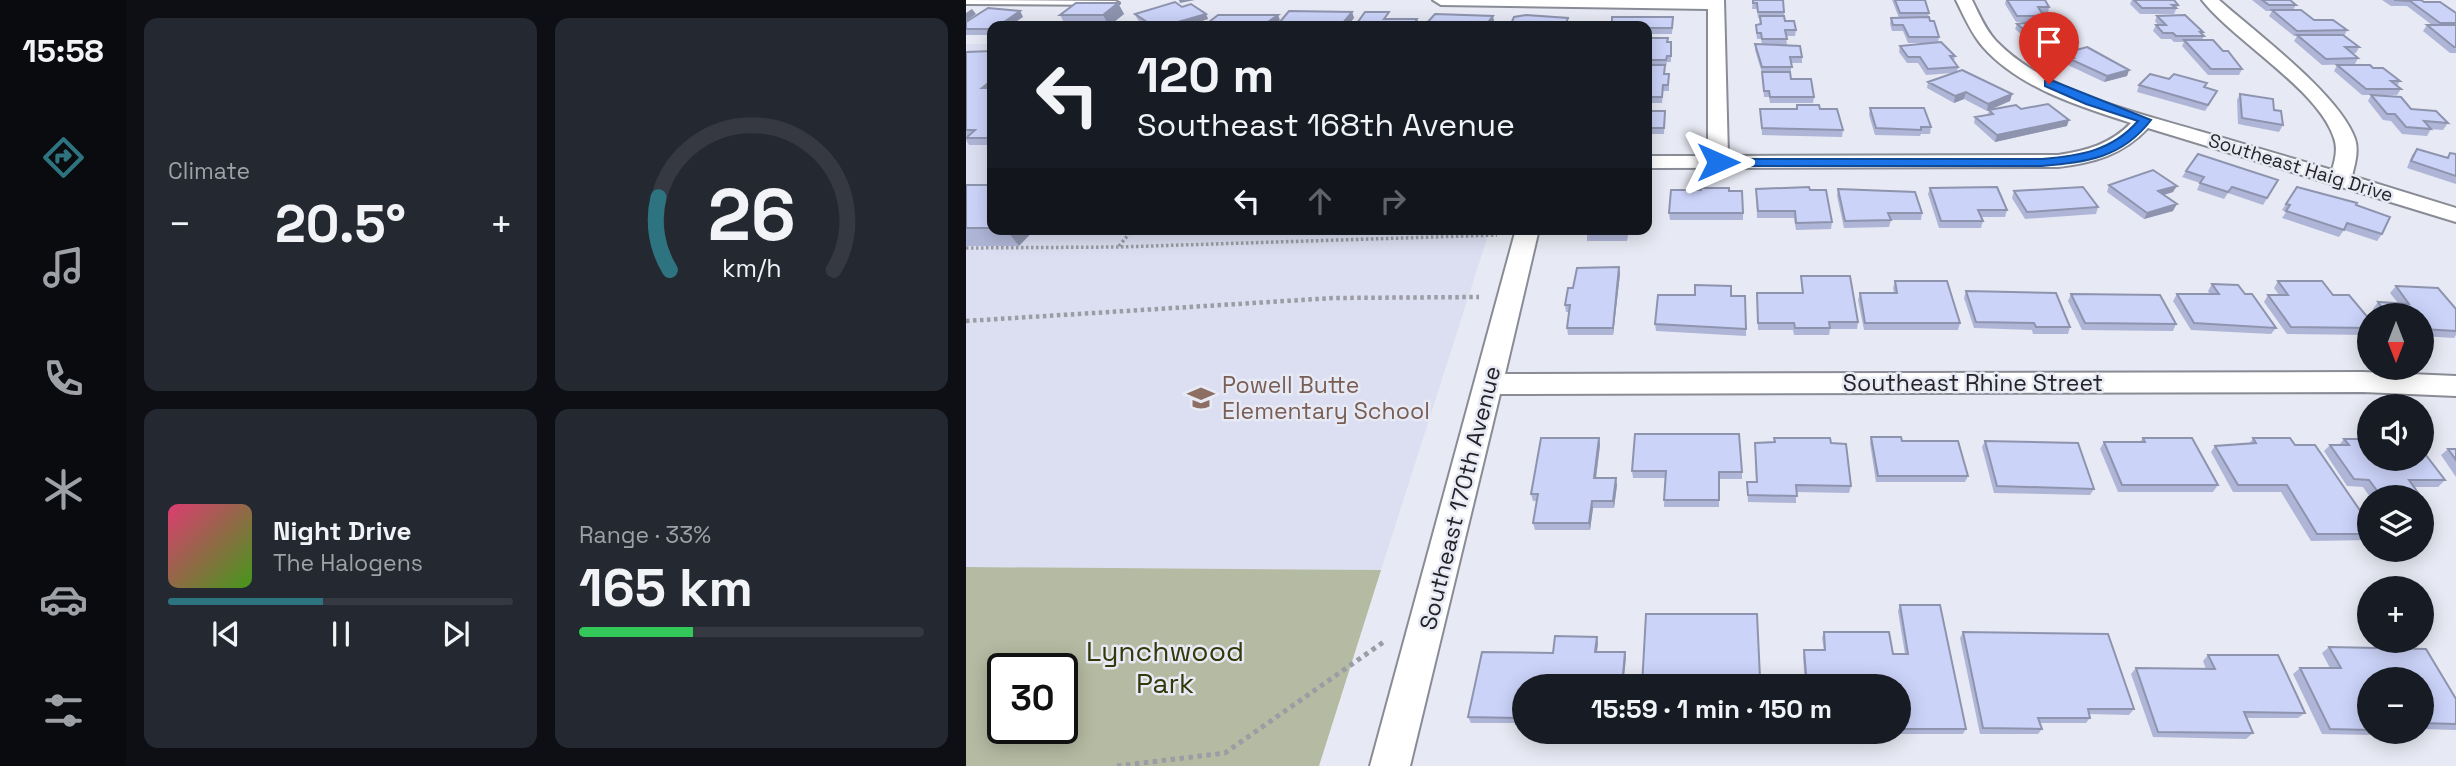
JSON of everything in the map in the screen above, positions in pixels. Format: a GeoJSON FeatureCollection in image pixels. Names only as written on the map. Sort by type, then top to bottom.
{"type":"FeatureCollection","features":[{"type":"Feature","properties":{"kind":"street"},"geometry":{"type":"LineString","coordinates":[[1441,0],[1716,2],[1718,162]]}},
{"type":"Feature","properties":{"kind":"street","name":"Southeast Haig Drive"},"geometry":{"type":"LineString","coordinates":[[1964,0],[1982,36],[2014,64],[2063,90],[2145,120],[2456,215]]}},
{"type":"Feature","properties":{"kind":"street"},"geometry":{"type":"LineString","coordinates":[[2210,0],[2329,111],[2344,138],[2346,152],[2340,180]]}},
{"type":"Feature","properties":{"kind":"street"},"geometry":{"type":"LineString","coordinates":[[1652,162],[2042,162],[2078,159],[2098,155],[2130,138],[2145,120]]}},
{"type":"Feature","properties":{"kind":"street","name":"Southeast 170th Avenue"},"geometry":{"type":"LineString","coordinates":[[1390,766],[1526,235]]}},
{"type":"Feature","properties":{"kind":"street","name":"Southeast Rhine Street"},"geometry":{"type":"LineString","coordinates":[[1490,384],[2363,382],[2456,386]]}},
{"type":"Feature","properties":{"kind":"lane"},"geometry":{"type":"LineString","coordinates":[[966,2],[1115,3]]}},
{"type":"Feature","properties":{"kind":"path"},"geometry":{"type":"LineString","coordinates":[[1118,247],[1128,235]]}},
{"type":"Feature","properties":{"kind":"path"},"geometry":{"type":"LineString","coordinates":[[966,248],[1118,247],[1445,235]]}},
{"type":"Feature","properties":{"kind":"path"},"geometry":{"type":"LineString","coordinates":[[966,321],[1333,298],[1511,296]]}},
{"type":"Feature","properties":{"kind":"path"},"geometry":{"type":"LineString","coordinates":[[1117,766],[1225,753],[1431,609]]}},
{"type":"Feature","properties":{"kind":"shaded area","name":"Powell Butte Elementary School"},"geometry":{"type":"Polygon","coordinates":[[[966,44],[987,44],[987,235],[1488,235],[1381,570],[966,567],[966,44]]]}},
{"type":"Feature","properties":{"kind":"green space","name":"Lynchwood Park"},"geometry":{"type":"Polygon","coordinates":[[[966,567],[1381,570],[1319,766],[966,766],[966,567]]]}},
{"type":"Feature","properties":{"kind":"building"},"geometry":{"type":"Polygon","coordinates":[[[1753,0],[1783,0],[1784,12],[1758,12],[1757,3],[1753,3],[1753,0]]]}},
{"type":"Feature","properties":{"kind":"building"},"geometry":{"type":"Polygon","coordinates":[[[1895,0],[1925,0],[1929,13],[1900,13],[1895,0]]]}},
{"type":"Feature","properties":{"kind":"building"},"geometry":{"type":"Polygon","coordinates":[[[2007,0],[2045,0],[2049,7],[2038,7],[2044,16],[2017,16],[2007,0]]]}},
{"type":"Feature","properties":{"kind":"building"},"geometry":{"type":"Polygon","coordinates":[[[2134,0],[2174,0],[2178,5],[2172,5],[2176,8],[2142,8],[2134,0]]]}},
{"type":"Feature","properties":{"kind":"building"},"geometry":{"type":"Polygon","coordinates":[[[2262,0],[2290,0],[2296,5],[2269,5],[2262,0]]]}},
{"type":"Feature","properties":{"kind":"building"},"geometry":{"type":"Polygon","coordinates":[[[2394,0],[2440,2],[2456,13],[2456,23],[2440,23],[2410,1],[2394,0]]]}},
{"type":"Feature","properties":{"kind":"building"},"geometry":{"type":"Polygon","coordinates":[[[1175,2],[1182,7],[1191,4],[1206,14],[1182,21],[1146,21],[1135,14],[1175,2]]]}},
{"type":"Feature","properties":{"kind":"building"},"geometry":{"type":"Polygon","coordinates":[[[1076,3],[1118,3],[1103,15],[1060,15],[1076,3]]]}},
{"type":"Feature","properties":{"kind":"building"},"geometry":{"type":"Polygon","coordinates":[[[988,8],[1020,11],[1005,21],[987,21],[987,29],[966,29],[966,22],[988,8]]]}},
{"type":"Feature","properties":{"kind":"building"},"geometry":{"type":"Polygon","coordinates":[[[2272,10],[2301,10],[2314,20],[2333,20],[2347,30],[2297,31],[2272,10]]]}},
{"type":"Feature","properties":{"kind":"building"},"geometry":{"type":"Polygon","coordinates":[[[1289,11],[1352,12],[1345,21],[1281,21],[1289,11]]]}},
{"type":"Feature","properties":{"kind":"building"},"geometry":{"type":"Polygon","coordinates":[[[1365,12],[1389,12],[1384,19],[1417,19],[1416,21],[1359,21],[1365,12]]]}},
{"type":"Feature","properties":{"kind":"building"},"geometry":{"type":"Polygon","coordinates":[[[1435,14],[1493,16],[1489,21],[1429,21],[1435,14]]]}},
{"type":"Feature","properties":{"kind":"building"},"geometry":{"type":"Polygon","coordinates":[[[1218,15],[1278,15],[1269,21],[1210,21],[1218,15]]]}},
{"type":"Feature","properties":{"kind":"building"},"geometry":{"type":"Polygon","coordinates":[[[1526,15],[1568,18],[1567,21],[1512,21],[1514,17],[1526,15]]]}},
{"type":"Feature","properties":{"kind":"building"},"geometry":{"type":"Polygon","coordinates":[[[2185,15],[2204,36],[2176,36],[2173,33],[2163,33],[2156,25],[2166,25],[2157,16],[2185,15]]]}},
{"type":"Feature","properties":{"kind":"building"},"geometry":{"type":"Polygon","coordinates":[[[1760,16],[1784,16],[1785,21],[1794,21],[1796,30],[1785,30],[1787,39],[1762,39],[1761,33],[1757,33],[1756,25],[1761,24],[1760,16]]]}},
{"type":"Feature","properties":{"kind":"building"},"geometry":{"type":"Polygon","coordinates":[[[1612,17],[1673,17],[1672,28],[1652,28],[1652,21],[1612,21],[1612,17]]]}},
{"type":"Feature","properties":{"kind":"building"},"geometry":{"type":"Polygon","coordinates":[[[1929,17],[1930,21],[1934,21],[1939,37],[1909,37],[1903,25],[1893,25],[1891,18],[1929,17]]]}},
{"type":"Feature","properties":{"kind":"building"},"geometry":{"type":"Polygon","coordinates":[[[2048,20],[2077,42],[2044,46],[2017,24],[2048,20]]]}},
{"type":"Feature","properties":{"kind":"building"},"geometry":{"type":"Polygon","coordinates":[[[2427,25],[2456,25],[2456,47],[2454,47],[2427,25]]]}},
{"type":"Feature","properties":{"kind":"building"},"geometry":{"type":"Polygon","coordinates":[[[2297,35],[2343,35],[2359,47],[2345,47],[2358,58],[2326,59],[2297,35]]]}},
{"type":"Feature","properties":{"kind":"building"},"geometry":{"type":"Polygon","coordinates":[[[1652,38],[1668,38],[1667,42],[1671,42],[1671,56],[1667,56],[1666,60],[1652,60],[1652,38]]]}},
{"type":"Feature","properties":{"kind":"building"},"geometry":{"type":"Polygon","coordinates":[[[2184,40],[2213,40],[2223,51],[2228,51],[2242,69],[2211,69],[2184,40]]]}},
{"type":"Feature","properties":{"kind":"building"},"geometry":{"type":"Polygon","coordinates":[[[1941,42],[1955,56],[1950,56],[1958,67],[1928,69],[1920,57],[1908,57],[1900,46],[1941,42]]]}},
{"type":"Feature","properties":{"kind":"building"},"geometry":{"type":"Polygon","coordinates":[[[1755,44],[1800,46],[1802,57],[1790,57],[1792,67],[1762,67],[1755,44]]]}},
{"type":"Feature","properties":{"kind":"building"},"geometry":{"type":"Polygon","coordinates":[[[2087,47],[2129,70],[2107,76],[2070,59],[2074,58],[2065,53],[2087,47]]]}},
{"type":"Feature","properties":{"kind":"building"},"geometry":{"type":"Polygon","coordinates":[[[987,51],[987,84],[982,88],[987,88],[987,138],[966,138],[975,130],[966,130],[966,52],[987,51]]]}},
{"type":"Feature","properties":{"kind":"building"},"geometry":{"type":"Polygon","coordinates":[[[1652,65],[1665,65],[1664,74],[1669,74],[1668,85],[1663,85],[1662,97],[1652,97],[1652,65]]]}},
{"type":"Feature","properties":{"kind":"building"},"geometry":{"type":"Polygon","coordinates":[[[2337,65],[2370,65],[2373,68],[2383,68],[2400,81],[2391,81],[2401,89],[2366,89],[2337,65]]]}},
{"type":"Feature","properties":{"kind":"building"},"geometry":{"type":"Polygon","coordinates":[[[1962,70],[2012,94],[1988,104],[1966,92],[1955,96],[1928,82],[1962,70]]]}},
{"type":"Feature","properties":{"kind":"building"},"geometry":{"type":"Polygon","coordinates":[[[1762,72],[1790,72],[1791,79],[1811,79],[1814,97],[1770,97],[1769,91],[1764,91],[1762,72]]]}},
{"type":"Feature","properties":{"kind":"building"},"geometry":{"type":"Polygon","coordinates":[[[2150,74],[2169,79],[2174,74],[2207,83],[2204,87],[2217,91],[2208,105],[2139,85],[2150,74]]]}},
{"type":"Feature","properties":{"kind":"building"},"geometry":{"type":"Polygon","coordinates":[[[2240,94],[2273,99],[2274,110],[2281,111],[2283,125],[2242,118],[2240,94]]]}},
{"type":"Feature","properties":{"kind":"building"},"geometry":{"type":"Polygon","coordinates":[[[2371,95],[2401,97],[2411,109],[2436,111],[2448,123],[2424,121],[2431,129],[2406,127],[2395,114],[2387,114],[2371,95]]]}},
{"type":"Feature","properties":{"kind":"building"},"geometry":{"type":"Polygon","coordinates":[[[2048,104],[2069,120],[1997,135],[1975,117],[1993,114],[1989,110],[2016,105],[2021,109],[2048,104]]]}},
{"type":"Feature","properties":{"kind":"building"},"geometry":{"type":"Polygon","coordinates":[[[1797,105],[1819,105],[1820,109],[1837,109],[1843,130],[1762,128],[1760,109],[1797,109],[1797,105]]]}},
{"type":"Feature","properties":{"kind":"building"},"geometry":{"type":"Polygon","coordinates":[[[1870,108],[1924,108],[1931,127],[1921,127],[1921,130],[1876,128],[1870,108]]]}},
{"type":"Feature","properties":{"kind":"building"},"geometry":{"type":"Polygon","coordinates":[[[1652,111],[1665,111],[1664,128],[1652,128],[1652,111]]]}},
{"type":"Feature","properties":{"kind":"building"},"geometry":{"type":"Polygon","coordinates":[[[2417,149],[2448,158],[2450,153],[2456,154],[2456,176],[2411,161],[2417,149]]]}},
{"type":"Feature","properties":{"kind":"building"},"geometry":{"type":"Polygon","coordinates":[[[2198,154],[2278,180],[2267,198],[2232,187],[2228,192],[2200,183],[2204,177],[2186,171],[2198,154]]]}},
{"type":"Feature","properties":{"kind":"building"},"geometry":{"type":"Polygon","coordinates":[[[2153,170],[2177,186],[2158,191],[2177,204],[2147,213],[2109,185],[2153,170]]]}},
{"type":"Feature","properties":{"kind":"building"},"geometry":{"type":"Polygon","coordinates":[[[966,185],[987,185],[987,228],[966,228],[966,185]]]}},
{"type":"Feature","properties":{"kind":"building"},"geometry":{"type":"Polygon","coordinates":[[[1809,187],[1810,190],[1826,190],[1832,222],[1796,223],[1795,211],[1758,211],[1756,189],[1809,187]]]}},
{"type":"Feature","properties":{"kind":"building"},"geometry":{"type":"Polygon","coordinates":[[[1997,187],[2007,210],[1978,210],[1983,221],[1941,221],[1930,188],[1997,187]]]}},
{"type":"Feature","properties":{"kind":"building"},"geometry":{"type":"Polygon","coordinates":[[[2083,187],[2098,207],[2027,212],[2014,191],[2083,187]]]}},
{"type":"Feature","properties":{"kind":"building"},"geometry":{"type":"Polygon","coordinates":[[[2297,187],[2357,203],[2356,205],[2390,217],[2382,234],[2347,223],[2344,230],[2286,211],[2290,205],[2286,204],[2297,187]]]}},
{"type":"Feature","properties":{"kind":"building"},"geometry":{"type":"Polygon","coordinates":[[[1701,188],[1742,191],[1743,213],[1669,213],[1671,190],[1701,188]]]}},
{"type":"Feature","properties":{"kind":"building"},"geometry":{"type":"Polygon","coordinates":[[[1838,189],[1915,192],[1922,213],[1888,213],[1891,220],[1845,221],[1838,189]]]}},
{"type":"Feature","properties":{"kind":"building"},"geometry":{"type":"Polygon","coordinates":[[[1619,267],[1613,328],[1567,328],[1570,305],[1565,305],[1568,288],[1573,288],[1577,268],[1619,267]]]}},
{"type":"Feature","properties":{"kind":"building"},"geometry":{"type":"Polygon","coordinates":[[[1801,276],[1850,276],[1858,322],[1829,322],[1830,328],[1795,328],[1794,323],[1758,323],[1757,293],[1803,293],[1801,276]]]}},
{"type":"Feature","properties":{"kind":"building"},"geometry":{"type":"Polygon","coordinates":[[[1895,281],[1947,281],[1960,323],[1865,323],[1860,293],[1897,293],[1895,281]]]}},
{"type":"Feature","properties":{"kind":"building"},"geometry":{"type":"Polygon","coordinates":[[[2278,281],[2322,281],[2333,295],[2349,295],[2357,305],[2357,328],[2291,327],[2268,295],[2288,295],[2278,281]]]}},
{"type":"Feature","properties":{"kind":"building"},"geometry":{"type":"Polygon","coordinates":[[[2212,284],[2238,285],[2245,294],[2252,294],[2276,328],[2194,323],[2177,294],[2219,294],[2212,284]]]}},
{"type":"Feature","properties":{"kind":"building"},"geometry":{"type":"Polygon","coordinates":[[[1695,285],[1731,286],[1731,296],[1745,296],[1746,329],[1655,324],[1658,295],[1695,295],[1695,285]]]}},
{"type":"Feature","properties":{"kind":"building"},"geometry":{"type":"Polygon","coordinates":[[[2396,286],[2438,288],[2456,309],[2456,331],[2434,330],[2434,303],[2408,303],[2396,286]]]}},
{"type":"Feature","properties":{"kind":"building"},"geometry":{"type":"Polygon","coordinates":[[[1966,291],[2056,293],[2070,327],[1976,322],[1966,291]]]}},
{"type":"Feature","properties":{"kind":"building"},"geometry":{"type":"Polygon","coordinates":[[[2071,294],[2160,295],[2176,324],[2085,323],[2071,294]]]}},
{"type":"Feature","properties":{"kind":"building"},"geometry":{"type":"Polygon","coordinates":[[[1635,434],[1739,434],[1742,472],[1719,472],[1719,500],[1664,500],[1666,471],[1632,471],[1635,434]]]}},
{"type":"Feature","properties":{"kind":"building"},"geometry":{"type":"Polygon","coordinates":[[[1871,437],[1901,437],[1902,441],[1958,441],[1968,476],[1878,476],[1871,437]]]}},
{"type":"Feature","properties":{"kind":"building"},"geometry":{"type":"Polygon","coordinates":[[[1541,438],[1599,438],[1594,478],[1616,478],[1613,501],[1592,501],[1589,523],[1533,523],[1538,494],[1531,494],[1541,438]]]}},
{"type":"Feature","properties":{"kind":"building"},"geometry":{"type":"Polygon","coordinates":[[[1774,438],[1830,438],[1831,443],[1846,444],[1851,486],[1796,485],[1797,496],[1748,495],[1747,482],[1757,482],[1755,443],[1775,442],[1774,438]]]}},
{"type":"Feature","properties":{"kind":"building"},"geometry":{"type":"Polygon","coordinates":[[[2143,438],[2192,438],[2218,485],[2122,485],[2104,442],[2145,442],[2143,438]]]}},
{"type":"Feature","properties":{"kind":"building"},"geometry":{"type":"Polygon","coordinates":[[[2253,438],[2290,438],[2295,445],[2315,445],[2357,506],[2357,534],[2317,534],[2287,485],[2238,485],[2215,446],[2256,443],[2253,438]]]}},
{"type":"Feature","properties":{"kind":"building"},"geometry":{"type":"Polygon","coordinates":[[[2344,439],[2357,439],[2357,471],[2434,471],[2434,466],[2445,480],[2409,480],[2413,485],[2373,485],[2369,480],[2354,479],[2330,445],[2349,445],[2344,439]]]}},
{"type":"Feature","properties":{"kind":"building"},"geometry":{"type":"Polygon","coordinates":[[[1985,441],[2078,443],[2094,489],[1997,486],[1985,441]]]}},
{"type":"Feature","properties":{"kind":"building"},"geometry":{"type":"Polygon","coordinates":[[[2448,449],[2456,449],[2456,460],[2448,449]]]}},
{"type":"Feature","properties":{"kind":"building"},"geometry":{"type":"Polygon","coordinates":[[[1900,605],[1940,605],[1966,729],[1911,729],[1911,674],[1806,674],[1804,650],[1825,650],[1824,632],[1889,632],[1893,654],[1908,654],[1900,605]]]}},
{"type":"Feature","properties":{"kind":"building"},"geometry":{"type":"Polygon","coordinates":[[[1646,614],[1757,614],[1760,674],[1643,674],[1646,614]]]}},
{"type":"Feature","properties":{"kind":"building"},"geometry":{"type":"Polygon","coordinates":[[[1963,632],[2108,634],[2134,709],[2088,709],[2090,718],[2038,718],[2042,729],[1983,728],[1963,632]]]}},
{"type":"Feature","properties":{"kind":"building"},"geometry":{"type":"Polygon","coordinates":[[[1555,636],[1597,637],[1595,652],[1625,652],[1623,674],[1512,674],[1512,718],[1468,717],[1482,652],[1553,653],[1555,636]]]}},
{"type":"Feature","properties":{"kind":"building"},"geometry":{"type":"Polygon","coordinates":[[[2329,647],[2357,648],[2357,653],[2428,653],[2456,699],[2456,724],[2434,723],[2434,667],[2357,667],[2357,730],[2330,729],[2300,668],[2341,668],[2329,647]]]}},
{"type":"Feature","properties":{"kind":"building"},"geometry":{"type":"Polygon","coordinates":[[[2208,655],[2278,655],[2305,713],[2244,712],[2253,733],[2158,732],[2136,668],[2215,669],[2208,655]]]}},
{"type":"Feature","properties":{"kind":"place","name":"Powell Butte Elementary School"},"geometry":{"type":"Point","coordinates":[1201,398]}},
{"type":"Feature","properties":{"kind":"route"},"geometry":{"type":"LineString","coordinates":[[1718,162],[2042,162],[2078,159],[2098,155],[2130,138],[2145,120],[2090,102],[2049,84]]}}]}
